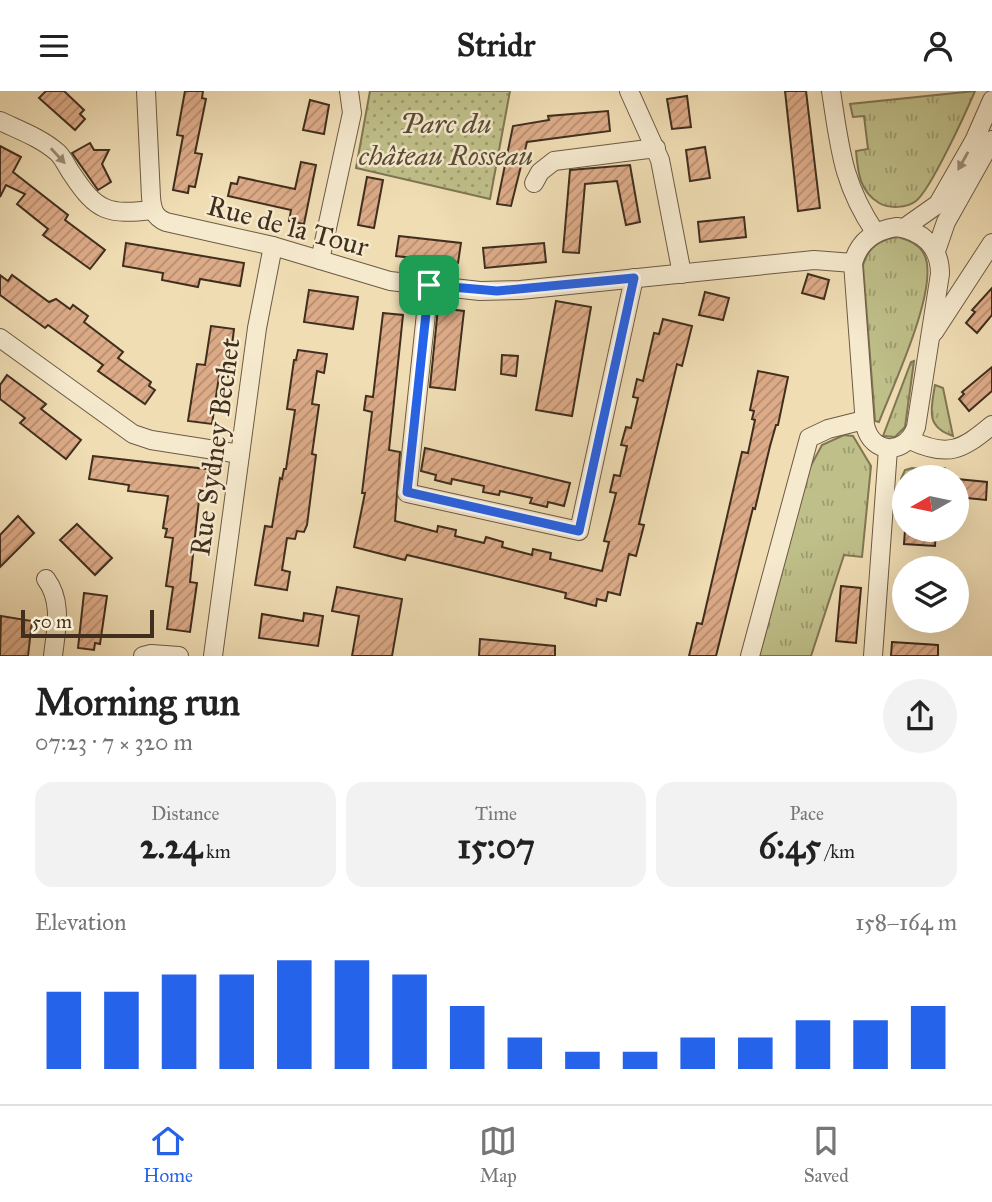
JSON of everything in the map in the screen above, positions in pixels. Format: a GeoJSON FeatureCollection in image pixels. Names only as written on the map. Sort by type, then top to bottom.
{"type":"FeatureCollection","features":[{"type":"Feature","properties":{"kind":"street"},"geometry":{"type":"LineString","coordinates":[[146,91],[153,210]]}},
{"type":"Feature","properties":{"kind":"street"},"geometry":{"type":"LineString","coordinates":[[320,260],[352,113],[349,91]]}},
{"type":"Feature","properties":{"kind":"street"},"geometry":{"type":"LineString","coordinates":[[629,91],[656,148],[664,173],[682,274]]}},
{"type":"Feature","properties":{"kind":"street"},"geometry":{"type":"LineString","coordinates":[[831,91],[843,167],[858,207],[875,232]]}},
{"type":"Feature","properties":{"kind":"street"},"geometry":{"type":"LineString","coordinates":[[904,228],[938,204],[970,149],[992,100]]}},
{"type":"Feature","properties":{"kind":"street","name":"Rue de la Tour"},"geometry":{"type":"LineString","coordinates":[[0,121],[59,153],[84,193],[102,208],[126,212],[153,210],[157,218],[166,222],[273,246],[390,281],[497,291],[814,260],[853,263]]}},
{"type":"Feature","properties":{"kind":"street"},"geometry":{"type":"LineString","coordinates":[[936,251],[924,237],[904,228],[888,228],[875,232],[857,250],[853,263],[864,420],[872,441],[888,449],[899,447],[910,440],[916,427],[940,274],[936,251],[946,222],[992,140]]}},
{"type":"Feature","properties":{"kind":"street"},"geometry":{"type":"LineString","coordinates":[[534,183],[540,172],[554,161],[656,148]]}},
{"type":"Feature","properties":{"kind":"street"},"geometry":{"type":"LineString","coordinates":[[930,338],[992,243]]}},
{"type":"Feature","properties":{"kind":"street","name":"Rue Sydney Bechet"},"geometry":{"type":"LineString","coordinates":[[213,656],[257,328],[273,246]]}},
{"type":"Feature","properties":{"kind":"street"},"geometry":{"type":"LineString","coordinates":[[429,285],[407,492],[579,531],[634,278]]}},
{"type":"Feature","properties":{"kind":"street"},"geometry":{"type":"LineString","coordinates":[[0,338],[133,434],[151,440],[240,454]]}},
{"type":"Feature","properties":{"kind":"street"},"geometry":{"type":"LineString","coordinates":[[750,656],[809,437],[864,420]]}},
{"type":"Feature","properties":{"kind":"street"},"geometry":{"type":"LineString","coordinates":[[910,440],[929,448],[957,449],[971,443],[992,425]]}},
{"type":"Feature","properties":{"kind":"street"},"geometry":{"type":"LineString","coordinates":[[873,656],[888,449]]}},
{"type":"Feature","properties":{"kind":"street"},"geometry":{"type":"LineString","coordinates":[[46,579],[57,604],[53,656]]}},
{"type":"Feature","properties":{"kind":"street"},"geometry":{"type":"LineString","coordinates":[[143,656],[178,656]]}},
{"type":"Feature","properties":{"kind":"green space","name":"Parc du château Rosseau"},"geometry":{"type":"Polygon","coordinates":[[[370,91],[510,91],[490,199],[356,168],[370,91]]]}},
{"type":"Feature","properties":{"kind":"green space"},"geometry":{"type":"Polygon","coordinates":[[[975,91],[939,166],[916,201],[893,207],[879,203],[867,193],[859,174],[856,151],[868,149],[864,116],[853,117],[850,104],[975,91]]]}},
{"type":"Feature","properties":{"kind":"green space"},"geometry":{"type":"Polygon","coordinates":[[[898,237],[916,245],[924,254],[927,269],[926,289],[913,337],[879,422],[875,421],[863,265],[868,253],[876,245],[898,237]]]}},
{"type":"Feature","properties":{"kind":"green space"},"geometry":{"type":"Polygon","coordinates":[[[914,361],[905,427],[895,437],[883,436],[911,362],[914,361]]]}},
{"type":"Feature","properties":{"kind":"green space"},"geometry":{"type":"Polygon","coordinates":[[[935,385],[943,388],[953,436],[938,428],[934,422],[932,409],[935,385]]]}},
{"type":"Feature","properties":{"kind":"green space"},"geometry":{"type":"Polygon","coordinates":[[[844,435],[853,436],[871,466],[862,557],[844,555],[811,656],[759,656],[809,469],[822,445],[844,435]]]}},
{"type":"Feature","properties":{"kind":"building"},"geometry":{"type":"Polygon","coordinates":[[[46,91],[64,91],[84,110],[80,114],[85,119],[75,130],[39,98],[46,91]]]}},
{"type":"Feature","properties":{"kind":"building"},"geometry":{"type":"Polygon","coordinates":[[[185,91],[203,91],[202,98],[206,99],[195,153],[202,154],[195,187],[189,186],[188,193],[173,190],[183,136],[177,135],[185,91]]]}},
{"type":"Feature","properties":{"kind":"building"},"geometry":{"type":"Polygon","coordinates":[[[785,91],[806,91],[820,208],[798,211],[785,91]]]}},
{"type":"Feature","properties":{"kind":"building"},"geometry":{"type":"Polygon","coordinates":[[[687,96],[691,127],[672,129],[667,99],[687,96]]]}},
{"type":"Feature","properties":{"kind":"building"},"geometry":{"type":"Polygon","coordinates":[[[310,100],[329,105],[324,134],[303,130],[310,100]]]}},
{"type":"Feature","properties":{"kind":"building"},"geometry":{"type":"Polygon","coordinates":[[[608,111],[610,131],[527,142],[511,206],[497,204],[513,126],[549,120],[548,116],[608,111]]]}},
{"type":"Feature","properties":{"kind":"building"},"geometry":{"type":"Polygon","coordinates":[[[90,143],[94,150],[109,150],[102,164],[111,182],[98,190],[72,153],[90,143]]]}},
{"type":"Feature","properties":{"kind":"building"},"geometry":{"type":"Polygon","coordinates":[[[0,146],[21,157],[13,172],[68,215],[65,220],[105,250],[90,269],[43,235],[48,229],[17,204],[25,194],[6,185],[0,197],[0,146]]]}},
{"type":"Feature","properties":{"kind":"building"},"geometry":{"type":"Polygon","coordinates":[[[705,147],[710,178],[690,181],[686,150],[705,147]]]}},
{"type":"Feature","properties":{"kind":"building"},"geometry":{"type":"Polygon","coordinates":[[[301,162],[316,165],[304,224],[289,221],[291,210],[228,196],[231,183],[237,184],[239,177],[295,189],[301,162]]]}},
{"type":"Feature","properties":{"kind":"building"},"geometry":{"type":"Polygon","coordinates":[[[630,165],[640,222],[626,225],[617,181],[585,184],[579,253],[563,252],[570,170],[630,165]]]}},
{"type":"Feature","properties":{"kind":"building"},"geometry":{"type":"Polygon","coordinates":[[[367,177],[383,180],[374,228],[358,225],[367,177]]]}},
{"type":"Feature","properties":{"kind":"building"},"geometry":{"type":"Polygon","coordinates":[[[744,217],[746,237],[700,242],[698,222],[744,217]]]}},
{"type":"Feature","properties":{"kind":"building"},"geometry":{"type":"Polygon","coordinates":[[[399,236],[461,243],[458,263],[396,256],[399,236]]]}},
{"type":"Feature","properties":{"kind":"building"},"geometry":{"type":"Polygon","coordinates":[[[126,243],[244,263],[240,286],[200,279],[198,287],[162,280],[163,273],[123,266],[126,243]]]}},
{"type":"Feature","properties":{"kind":"building"},"geometry":{"type":"Polygon","coordinates":[[[544,243],[546,262],[485,268],[483,248],[544,243]]]}},
{"type":"Feature","properties":{"kind":"building"},"geometry":{"type":"Polygon","coordinates":[[[808,274],[829,280],[824,299],[802,293],[808,274]]]}},
{"type":"Feature","properties":{"kind":"building"},"geometry":{"type":"Polygon","coordinates":[[[0,275],[8,281],[12,275],[49,302],[56,299],[70,309],[73,305],[88,316],[84,322],[123,352],[118,358],[151,382],[149,386],[155,390],[145,404],[98,371],[103,365],[48,325],[45,328],[0,295],[0,275]]]}},
{"type":"Feature","properties":{"kind":"building"},"geometry":{"type":"Polygon","coordinates":[[[992,288],[992,315],[977,333],[966,323],[975,312],[972,310],[992,288]]]}},
{"type":"Feature","properties":{"kind":"building"},"geometry":{"type":"Polygon","coordinates":[[[309,290],[358,297],[353,329],[304,322],[309,290]]]}},
{"type":"Feature","properties":{"kind":"building"},"geometry":{"type":"Polygon","coordinates":[[[705,292],[729,298],[723,320],[699,315],[705,292]]]}},
{"type":"Feature","properties":{"kind":"building"},"geometry":{"type":"Polygon","coordinates":[[[556,301],[591,307],[572,416],[536,410],[556,301]]]}},
{"type":"Feature","properties":{"kind":"building"},"geometry":{"type":"Polygon","coordinates":[[[438,308],[464,311],[455,390],[430,387],[438,308]]]}},
{"type":"Feature","properties":{"kind":"building"},"geometry":{"type":"Polygon","coordinates":[[[383,313],[403,315],[389,450],[400,452],[395,521],[437,532],[438,526],[456,530],[455,536],[484,543],[486,537],[503,542],[502,547],[532,555],[533,549],[551,553],[550,559],[602,571],[609,542],[604,541],[616,493],[610,492],[614,475],[620,476],[627,446],[621,445],[626,427],[631,428],[638,398],[633,397],[637,379],[643,381],[654,333],[659,334],[663,319],[692,326],[682,366],[677,364],[639,524],[644,525],[636,556],[629,554],[620,595],[608,592],[606,601],[597,599],[596,606],[565,598],[566,593],[407,555],[405,560],[354,547],[365,493],[362,493],[372,412],[364,410],[366,396],[373,397],[383,313]]]}},
{"type":"Feature","properties":{"kind":"building"},"geometry":{"type":"Polygon","coordinates":[[[211,326],[234,329],[228,377],[219,376],[212,424],[188,421],[197,364],[205,365],[211,326]]]}},
{"type":"Feature","properties":{"kind":"building"},"geometry":{"type":"Polygon","coordinates":[[[298,350],[327,354],[324,373],[317,371],[312,404],[319,405],[307,525],[304,532],[297,531],[295,539],[287,538],[282,570],[290,572],[287,590],[255,585],[265,526],[272,527],[280,478],[282,479],[286,469],[295,410],[287,409],[298,350]]]}},
{"type":"Feature","properties":{"kind":"building"},"geometry":{"type":"Polygon","coordinates":[[[502,355],[518,356],[516,376],[501,374],[502,355]]]}},
{"type":"Feature","properties":{"kind":"building"},"geometry":{"type":"Polygon","coordinates":[[[992,367],[992,391],[969,411],[959,399],[964,394],[962,392],[992,367]]]}},
{"type":"Feature","properties":{"kind":"building"},"geometry":{"type":"Polygon","coordinates":[[[758,371],[788,377],[778,425],[770,446],[755,509],[753,508],[716,656],[689,656],[697,623],[702,624],[742,452],[748,453],[755,420],[752,419],[754,411],[750,410],[758,371]]]}},
{"type":"Feature","properties":{"kind":"building"},"geometry":{"type":"Polygon","coordinates":[[[7,375],[46,404],[41,409],[81,440],[66,459],[20,423],[25,418],[0,399],[0,385],[7,375]]]}},
{"type":"Feature","properties":{"kind":"building"},"geometry":{"type":"Polygon","coordinates":[[[425,448],[570,483],[564,506],[548,502],[547,507],[530,503],[532,498],[500,491],[499,495],[483,492],[484,486],[452,479],[451,484],[435,480],[436,475],[421,471],[425,448]]]}},
{"type":"Feature","properties":{"kind":"building"},"geometry":{"type":"Polygon","coordinates":[[[93,456],[215,470],[211,502],[199,500],[190,582],[197,583],[190,632],[167,629],[173,587],[166,586],[173,538],[165,537],[167,529],[163,528],[168,496],[128,491],[129,485],[89,479],[93,456]]]}},
{"type":"Feature","properties":{"kind":"building"},"geometry":{"type":"Polygon","coordinates":[[[970,480],[987,482],[986,500],[970,498],[970,480]]]}},
{"type":"Feature","properties":{"kind":"building"},"geometry":{"type":"Polygon","coordinates":[[[18,516],[34,533],[0,567],[0,535],[18,516]]]}},
{"type":"Feature","properties":{"kind":"building"},"geometry":{"type":"Polygon","coordinates":[[[77,524],[112,558],[95,575],[60,540],[77,524]]]}},
{"type":"Feature","properties":{"kind":"building"},"geometry":{"type":"Polygon","coordinates":[[[904,543],[935,543],[935,546],[904,543]]]}},
{"type":"Feature","properties":{"kind":"building"},"geometry":{"type":"Polygon","coordinates":[[[841,586],[861,588],[856,643],[836,641],[841,586]]]}},
{"type":"Feature","properties":{"kind":"building"},"geometry":{"type":"Polygon","coordinates":[[[337,587],[402,599],[392,656],[352,656],[359,616],[332,611],[337,587]]]}},
{"type":"Feature","properties":{"kind":"building"},"geometry":{"type":"Polygon","coordinates":[[[84,593],[107,596],[100,644],[95,643],[94,650],[78,648],[84,593]]]}},
{"type":"Feature","properties":{"kind":"building"},"geometry":{"type":"Polygon","coordinates":[[[304,613],[323,616],[318,646],[259,638],[262,614],[303,621],[304,613]]]}},
{"type":"Feature","properties":{"kind":"building"},"geometry":{"type":"Polygon","coordinates":[[[1,616],[32,621],[28,656],[0,656],[1,616]]]}},
{"type":"Feature","properties":{"kind":"building"},"geometry":{"type":"Polygon","coordinates":[[[480,639],[555,646],[555,656],[479,656],[480,639]]]}},
{"type":"Feature","properties":{"kind":"building"},"geometry":{"type":"Polygon","coordinates":[[[892,642],[938,645],[938,656],[891,656],[892,642]]]}},
{"type":"Feature","properties":{"kind":"route"},"geometry":{"type":"LineString","coordinates":[[634,278],[579,531],[407,492],[429,285],[480,291],[511,291],[634,278]]}}]}
